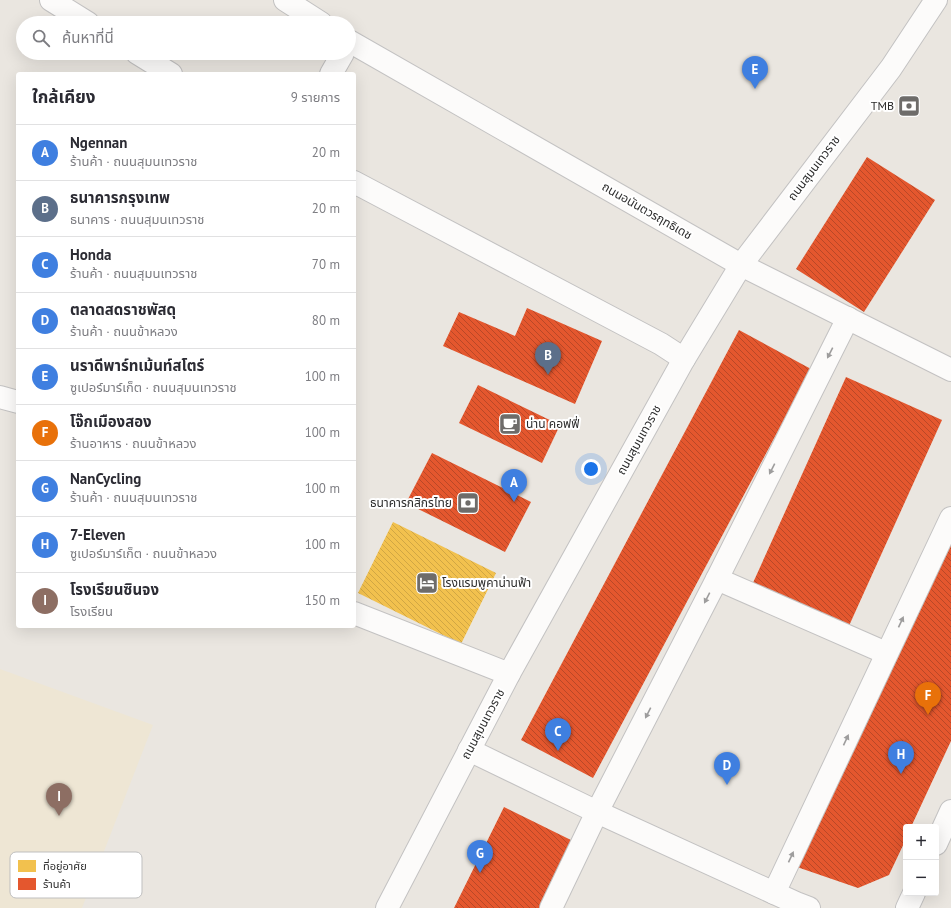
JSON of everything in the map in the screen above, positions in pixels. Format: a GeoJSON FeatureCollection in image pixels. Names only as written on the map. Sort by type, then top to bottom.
{"type":"FeatureCollection","features":[{"type":"Feature","properties":{"kind":"street"},"geometry":{"type":"LineString","coordinates":[[51,0],[77,16]]}},
{"type":"Feature","properties":{"kind":"street"},"geometry":{"type":"LineString","coordinates":[[285,0],[310,16]]}},
{"type":"Feature","properties":{"kind":"street","name":"ถนนสุมนเทวราช"},"geometry":{"type":"LineString","coordinates":[[387,908],[509,674],[684,359],[741,265],[891,68],[936,0]]}},
{"type":"Feature","properties":{"kind":"street","name":"ถนนอนันตวรฤทธิเดช"},"geometry":{"type":"LineString","coordinates":[[356,45],[741,265],[951,370]]}},
{"type":"Feature","properties":{"kind":"street"},"geometry":{"type":"LineString","coordinates":[[148,60],[167,72]]}},
{"type":"Feature","properties":{"kind":"street"},"geometry":{"type":"LineString","coordinates":[[333,72],[339,60]]}},
{"type":"Feature","properties":{"kind":"street"},"geometry":{"type":"LineString","coordinates":[[356,183],[661,344],[684,359]]}},
{"type":"Feature","properties":{"kind":"street"},"geometry":{"type":"LineString","coordinates":[[552,908],[597,812],[717,579],[848,318]]}},
{"type":"Feature","properties":{"kind":"street"},"geometry":{"type":"LineString","coordinates":[[0,397],[16,401]]}},
{"type":"Feature","properties":{"kind":"street"},"geometry":{"type":"LineString","coordinates":[[774,893],[951,518]]}},
{"type":"Feature","properties":{"kind":"street"},"geometry":{"type":"LineString","coordinates":[[717,579],[886,653]]}},
{"type":"Feature","properties":{"kind":"street"},"geometry":{"type":"LineString","coordinates":[[356,614],[509,674]]}},
{"type":"Feature","properties":{"kind":"street"},"geometry":{"type":"LineString","coordinates":[[469,750],[597,812],[800,906]]}},
{"type":"Feature","properties":{"kind":"street"},"geometry":{"type":"LineString","coordinates":[[939,837],[951,811]]}},
{"type":"Feature","properties":{"kind":"street"},"geometry":{"type":"LineString","coordinates":[[907,908],[913,896]]}},
{"type":"Feature","properties":{"kind":"shaded area"},"geometry":{"type":"Polygon","coordinates":[[[0,669],[153,725],[104,852],[10,852],[10,898],[86,898],[82,908],[0,908],[0,669]]]}},
{"type":"Feature","properties":{"kind":"building: ที่อยู่อาศัย","name":"โรงแรมพูคาน่านฟ้า"},"geometry":{"type":"Polygon","coordinates":[[[393,522],[496,573],[461,644],[358,593],[393,522]]]}},
{"type":"Feature","properties":{"kind":"building: ร้านค้า"},"geometry":{"type":"Polygon","coordinates":[[[867,157],[935,200],[864,312],[796,269],[867,157]]]}},
{"type":"Feature","properties":{"kind":"building: ร้านค้า"},"geometry":{"type":"Polygon","coordinates":[[[527,308],[602,341],[575,404],[443,346],[459,312],[515,336],[527,308]]]}},
{"type":"Feature","properties":{"kind":"building: ร้านค้า"},"geometry":{"type":"Polygon","coordinates":[[[739,330],[811,369],[593,778],[521,740],[739,330]]]}},
{"type":"Feature","properties":{"kind":"building: ร้านค้า"},"geometry":{"type":"Polygon","coordinates":[[[846,377],[942,420],[848,628],[752,585],[846,377]]]}},
{"type":"Feature","properties":{"kind":"building: ร้านค้า","name":"น่าน คอฟฟี่"},"geometry":{"type":"Polygon","coordinates":[[[478,385],[560,425],[542,463],[459,423],[478,385]]]}},
{"type":"Feature","properties":{"kind":"building: ร้านค้า","name":"ธนาคารกสิกรไทย"},"geometry":{"type":"Polygon","coordinates":[[[432,453],[531,502],[505,552],[406,503],[432,453]]]}},
{"type":"Feature","properties":{"kind":"building: ร้านค้า"},"geometry":{"type":"Polygon","coordinates":[[[951,533],[951,741],[912,824],[903,824],[903,845],[889,875],[858,888],[797,867],[951,533]]]}},
{"type":"Feature","properties":{"kind":"building: ร้านค้า"},"geometry":{"type":"Polygon","coordinates":[[[504,807],[577,843],[544,908],[454,908],[504,807]]]}},
{"type":"Feature","properties":{"kind":"place","name":"นราดีพาร์ทเม้นท์สโตร์"},"geometry":{"type":"Point","coordinates":[755,89]}},
{"type":"Feature","properties":{"kind":"place","name":"TMB"},"geometry":{"type":"Point","coordinates":[909,106]}},
{"type":"Feature","properties":{"kind":"place","name":"ธนาคารกรุงเทพ"},"geometry":{"type":"Point","coordinates":[548,375]}},
{"type":"Feature","properties":{"kind":"place","name":"น่าน คอฟฟี่"},"geometry":{"type":"Point","coordinates":[510,424]}},
{"type":"Feature","properties":{"kind":"place","name":"Ngennan"},"geometry":{"type":"Point","coordinates":[514,502]}},
{"type":"Feature","properties":{"kind":"place","name":"ธนาคารกสิกรไทย"},"geometry":{"type":"Point","coordinates":[468,503]}},
{"type":"Feature","properties":{"kind":"place","name":"โรงแรมพูคาน่านฟ้า"},"geometry":{"type":"Point","coordinates":[427,583]}},
{"type":"Feature","properties":{"kind":"place","name":"โจ๊กเมืองสอง"},"geometry":{"type":"Point","coordinates":[928,715]}},
{"type":"Feature","properties":{"kind":"place","name":"Honda"},"geometry":{"type":"Point","coordinates":[558,751]}},
{"type":"Feature","properties":{"kind":"place","name":"7-Eleven"},"geometry":{"type":"Point","coordinates":[901,774]}},
{"type":"Feature","properties":{"kind":"place","name":"ตลาดสดราชพัสดุ"},"geometry":{"type":"Point","coordinates":[727,785]}},
{"type":"Feature","properties":{"kind":"place","name":"โรงเรียนซินจง"},"geometry":{"type":"Point","coordinates":[59,816]}},
{"type":"Feature","properties":{"kind":"place","name":"NanCycling"},"geometry":{"type":"Point","coordinates":[480,873]}}]}
